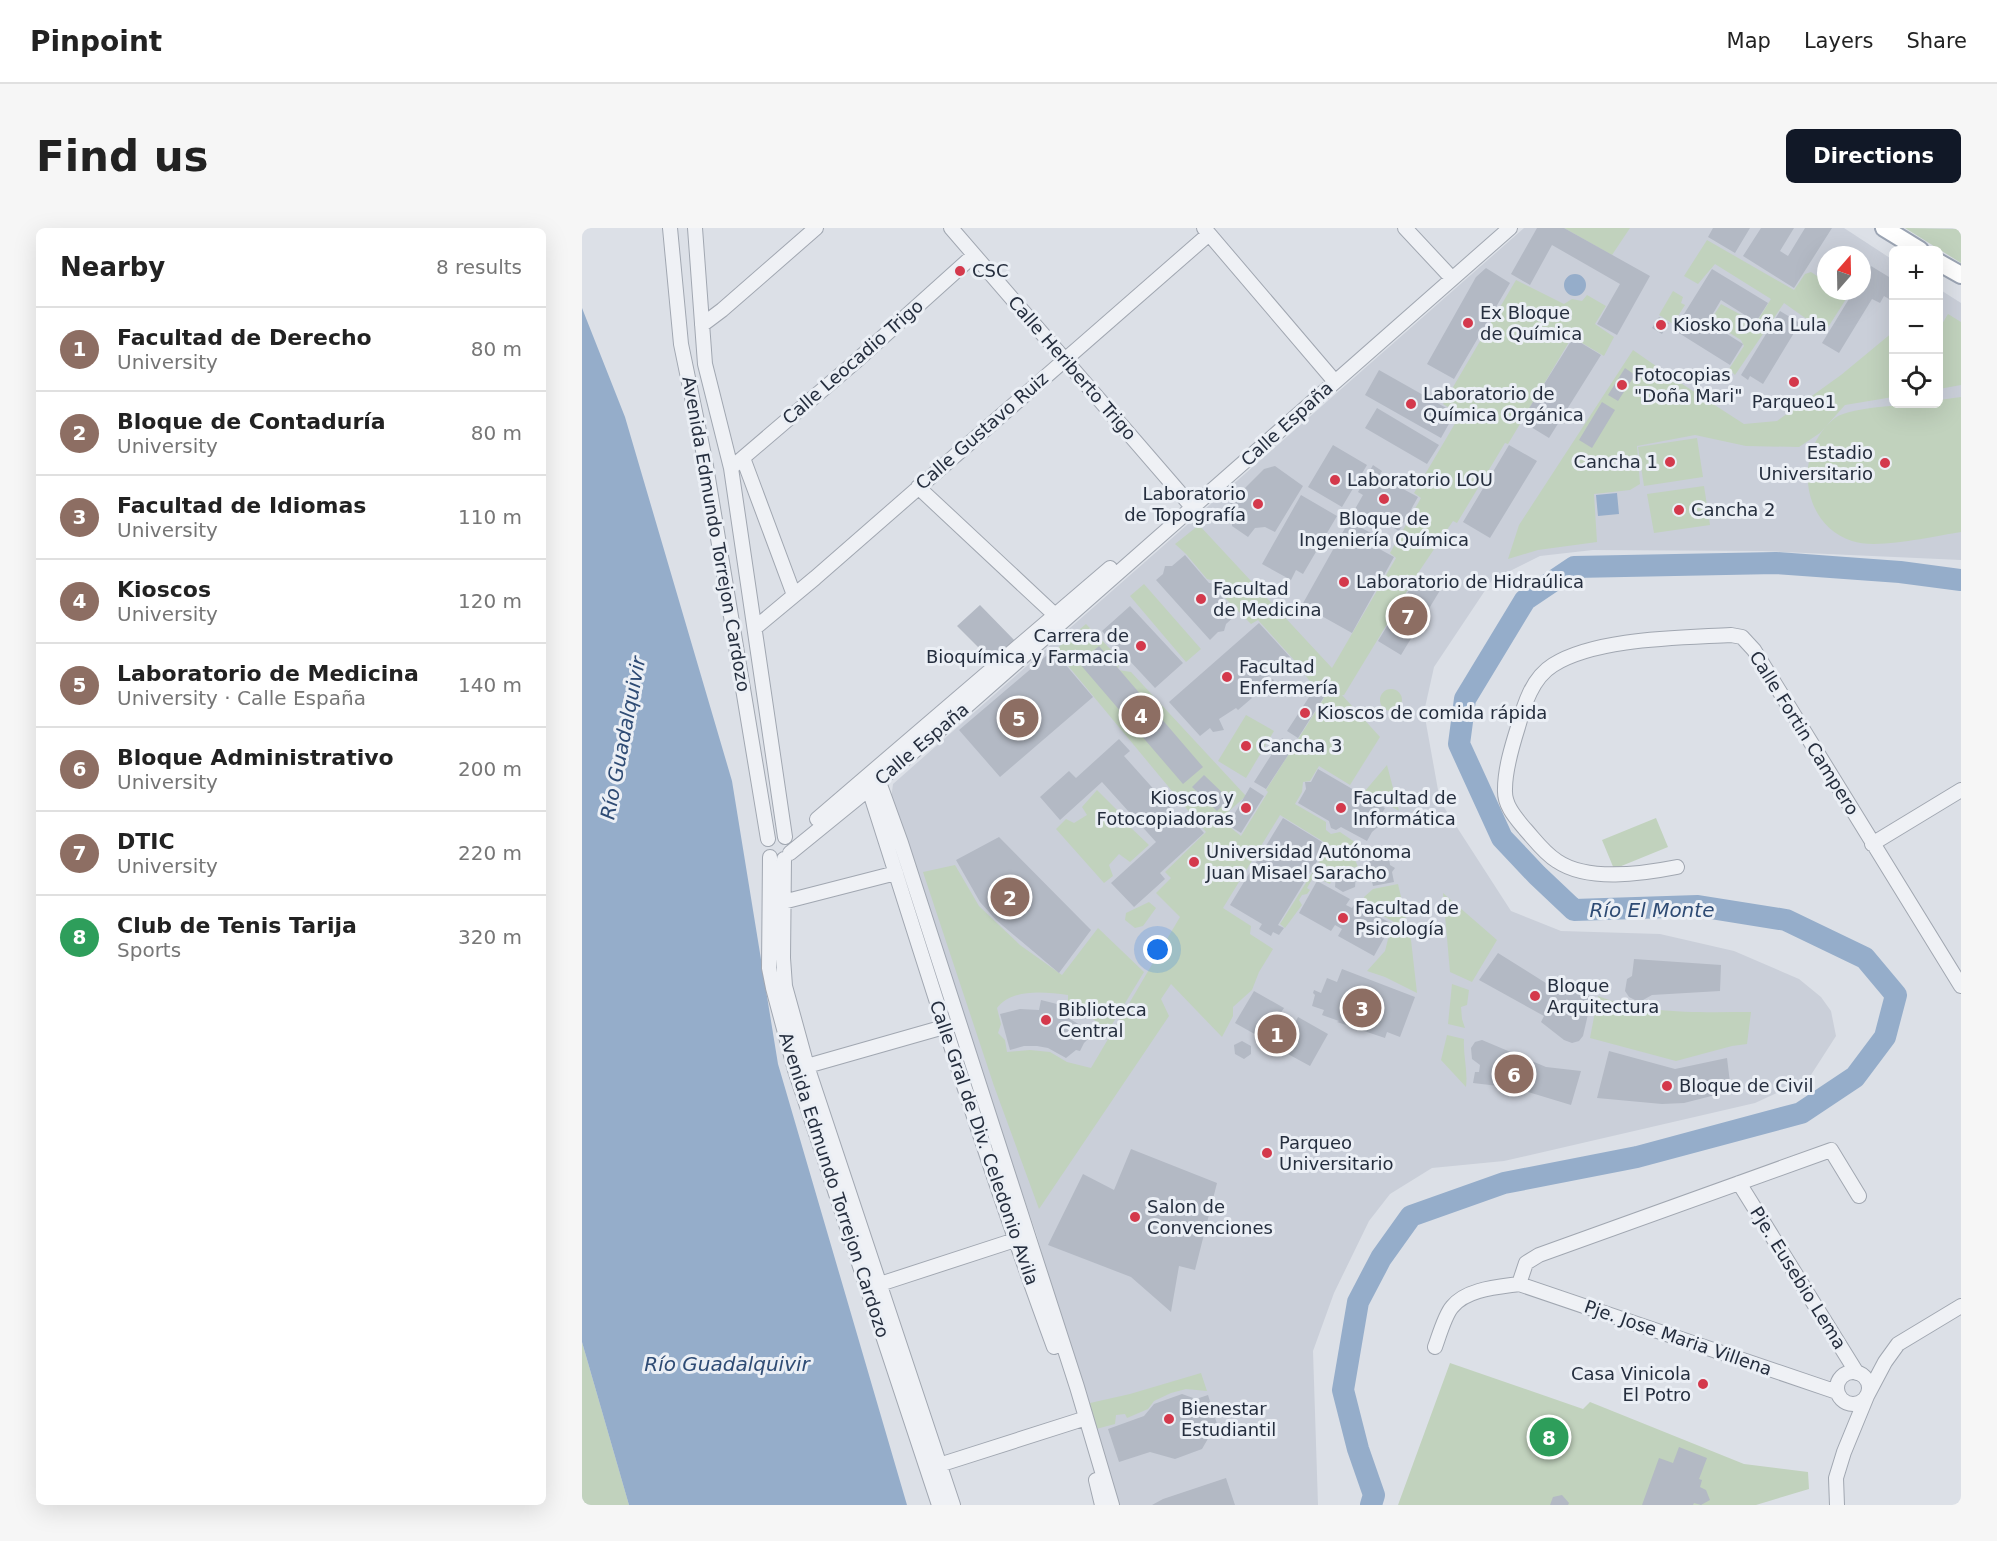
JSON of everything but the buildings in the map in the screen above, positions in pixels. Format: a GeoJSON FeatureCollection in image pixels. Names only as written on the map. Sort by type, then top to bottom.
{"type":"FeatureCollection","features":[{"type":"Feature","properties":{"kind":"main road"},"geometry":{"type":"LineString","coordinates":[[1884,228],[1913,246]]}},
{"type":"Feature","properties":{"kind":"main road"},"geometry":{"type":"LineString","coordinates":[[1943,265],[1961,275]]}},
{"type":"Feature","properties":{"kind":"street","name":"Avenida Edmundo Torrejon Cardozo"},"geometry":{"type":"LineString","coordinates":[[670,228],[681,344],[705,460],[768,840]]}},
{"type":"Feature","properties":{"kind":"street","name":"Avenida Edmundo Torrejon Cardozo"},"geometry":{"type":"LineString","coordinates":[[695,228],[705,363],[731,468],[787,847],[783,902],[783,958],[785,986],[801,1068],[880,1284],[953,1505]]}},
{"type":"Feature","properties":{"kind":"street"},"geometry":{"type":"LineString","coordinates":[[702,325],[816,228]]}},
{"type":"Feature","properties":{"kind":"street","name":"Calle Heriberto Trigo"},"geometry":{"type":"LineString","coordinates":[[951,228],[1191,504]]}},
{"type":"Feature","properties":{"kind":"street"},"geometry":{"type":"LineString","coordinates":[[1405,228],[1447,273]]}},
{"type":"Feature","properties":{"kind":"street","name":"Calle España"},"geometry":{"type":"LineString","coordinates":[[872,780],[1055,615],[1191,504],[1498,228]]}},
{"type":"Feature","properties":{"kind":"street","name":"Calle España"},"geometry":{"type":"LineString","coordinates":[[787,847],[872,780],[1510,228]]}},
{"type":"Feature","properties":{"kind":"street"},"geometry":{"type":"LineString","coordinates":[[1206,231],[1331,377]]}},
{"type":"Feature","properties":{"kind":"street","name":"Calle Gustavo Ruiz"},"geometry":{"type":"LineString","coordinates":[[755,628],[1064,359],[1206,231]]}},
{"type":"Feature","properties":{"kind":"street","name":"Calle Leocadio Trigo"},"geometry":{"type":"LineString","coordinates":[[731,468],[854,363],[974,255]]}},
{"type":"Feature","properties":{"kind":"street"},"geometry":{"type":"LineString","coordinates":[[743,458],[794,595]]}},
{"type":"Feature","properties":{"kind":"street"},"geometry":{"type":"LineString","coordinates":[[918,487],[1055,615]]}},
{"type":"Feature","properties":{"kind":"street","name":"Calle Fortin Campero"},"geometry":{"type":"LineString","coordinates":[[1677,867],[1611,875],[1578,870],[1559,863],[1547,854],[1507,804],[1505,790],[1513,741],[1526,701],[1538,679],[1549,667],[1567,656],[1619,644],[1731,635],[1742,637],[1754,650],[1961,986]]}},
{"type":"Feature","properties":{"kind":"street"},"geometry":{"type":"LineString","coordinates":[[872,780],[1077,1387],[1112,1505]]}},
{"type":"Feature","properties":{"kind":"street","name":"Calle Gral de Div. Celedonio Avila"},"geometry":{"type":"LineString","coordinates":[[872,780],[896,873],[944,1027],[1015,1240],[1080,1420],[1102,1505]]}},
{"type":"Feature","properties":{"kind":"street"},"geometry":{"type":"LineString","coordinates":[[1872,844],[1961,790]]}},
{"type":"Feature","properties":{"kind":"street"},"geometry":{"type":"LineString","coordinates":[[778,835],[787,847],[777,860],[770,857],[765,847],[768,840],[778,835]]}},
{"type":"Feature","properties":{"kind":"street","name":"Avenida Edmundo Torrejon Cardozo"},"geometry":{"type":"LineString","coordinates":[[770,857],[769,968],[939,1505]]}},
{"type":"Feature","properties":{"kind":"street"},"geometry":{"type":"LineString","coordinates":[[783,902],[896,873]]}},
{"type":"Feature","properties":{"kind":"street"},"geometry":{"type":"LineString","coordinates":[[801,1068],[944,1027]]}},
{"type":"Feature","properties":{"kind":"street"},"geometry":{"type":"LineString","coordinates":[[1435,1347],[1452,1307],[1471,1293],[1492,1287],[1519,1284],[1526,1263],[1539,1255],[1831,1150],[1859,1196]]}},
{"type":"Feature","properties":{"kind":"street","name":"Pje. Eusebio Lema"},"geometry":{"type":"LineString","coordinates":[[1739,1183],[1857,1373]]}},
{"type":"Feature","properties":{"kind":"street"},"geometry":{"type":"LineString","coordinates":[[880,1284],[1015,1240]]}},
{"type":"Feature","properties":{"kind":"street","name":"Pje. Jose Maria Villena"},"geometry":{"type":"LineString","coordinates":[[1519,1284],[1837,1392]]}},
{"type":"Feature","properties":{"kind":"street"},"geometry":{"type":"LineString","coordinates":[[1837,1505],[1836,1478],[1844,1452],[1867,1396],[1885,1362],[1898,1344],[1961,1306]]}},
{"type":"Feature","properties":{"kind":"street"},"geometry":{"type":"LineString","coordinates":[[1857,1373],[1868,1384],[1867,1396],[1862,1402],[1852,1404],[1843,1400],[1837,1392],[1837,1386],[1846,1374],[1857,1373]]}},
{"type":"Feature","properties":{"kind":"street"},"geometry":{"type":"LineString","coordinates":[[939,1465],[1080,1420]]}},
{"type":"Feature","properties":{"kind":"shaded area","name":"Universidad Autónoma Juan Misael Saracho"},"geometry":{"type":"Polygon","coordinates":[[[1524,228],[1844,228],[1889,257],[1889,408],[1943,408],[1943,292],[1961,303],[1961,560],[1762,551],[1593,550],[1540,556],[1492,580],[1434,667],[1424,712],[1440,801],[1511,911],[1561,931],[1660,934],[1734,951],[1799,979],[1821,997],[1831,1011],[1836,1036],[1809,1078],[1755,1103],[1504,1161],[1432,1168],[1390,1194],[1369,1221],[1334,1293],[1313,1351],[1318,1505],[1117,1505],[1079,1386],[1037,1236],[890,807],[893,784],[1524,228]]]}},
{"type":"Feature","properties":{"kind":"green space"},"geometry":{"type":"Polygon","coordinates":[[[1564,228],[1630,228],[1612,255],[1564,228]]]}},
{"type":"Feature","properties":{"kind":"green space"},"geometry":{"type":"Polygon","coordinates":[[[1905,228],[1961,229],[1961,263],[1943,252],[1943,246],[1934,246],[1905,228]]]}},
{"type":"Feature","properties":{"kind":"green space"},"geometry":{"type":"Polygon","coordinates":[[[1707,240],[1794,290],[1805,274],[1811,272],[1817,276],[1817,300],[1845,300],[1825,332],[1784,303],[1735,375],[1729,369],[1744,346],[1741,340],[1710,321],[1721,304],[1756,323],[1771,299],[1715,264],[1698,284],[1684,276],[1707,240]]]}},
{"type":"Feature","properties":{"kind":"green space"},"geometry":{"type":"Polygon","coordinates":[[[1516,280],[1564,304],[1572,299],[1582,301],[1587,295],[1606,306],[1595,324],[1614,337],[1604,356],[1572,337],[1508,444],[1505,443],[1457,523],[1453,521],[1418,573],[1342,695],[1380,737],[1350,785],[1319,766],[1310,781],[1303,782],[1302,792],[1295,804],[1326,822],[1326,830],[1331,834],[1340,832],[1362,847],[1354,857],[1358,867],[1344,868],[1334,873],[1330,884],[1314,876],[1307,888],[1310,890],[1299,900],[1302,905],[1285,928],[1280,924],[1328,848],[1332,847],[1280,815],[1223,908],[1251,926],[1250,934],[1273,949],[1259,972],[1252,990],[1233,1007],[1233,1016],[1222,1037],[1171,984],[1161,999],[1169,1016],[1039,1209],[994,1086],[923,872],[955,865],[979,906],[1020,945],[1062,975],[1098,928],[1144,972],[1108,1031],[1089,1016],[1068,1005],[1068,995],[1020,994],[1011,997],[997,1008],[1001,1024],[998,1033],[1005,1040],[1007,1052],[1030,1050],[1050,1052],[1067,1062],[1091,1068],[1180,917],[1156,893],[1171,878],[1165,872],[1206,832],[1055,650],[1086,624],[1120,659],[1118,670],[1131,672],[1246,796],[1220,819],[1241,836],[1268,792],[1266,790],[1324,698],[1258,620],[1251,624],[1220,593],[1222,583],[1207,579],[1175,544],[1199,525],[1332,668],[1396,558],[1390,553],[1421,498],[1414,493],[1460,415],[1443,404],[1516,280]]]}},
{"type":"Feature","properties":{"kind":"green space"},"geometry":{"type":"Polygon","coordinates":[[[1673,291],[1683,297],[1681,303],[1685,305],[1673,324],[1659,315],[1673,291]]]}},
{"type":"Feature","properties":{"kind":"green space"},"geometry":{"type":"Polygon","coordinates":[[[1948,314],[1961,322],[1961,385],[1943,388],[1943,354],[1943,322],[1948,314]]]}},
{"type":"Feature","properties":{"kind":"green space"},"geometry":{"type":"Polygon","coordinates":[[[1889,335],[1889,398],[1845,405],[1820,433],[1799,447],[1746,446],[1695,435],[1637,446],[1640,484],[1630,490],[1594,494],[1597,542],[1538,550],[1508,559],[1519,525],[1633,350],[1744,424],[1777,421],[1841,375],[1889,335]]]}},
{"type":"Feature","properties":{"kind":"green space","name":"Estadio Universitario"},"geometry":{"type":"Polygon","coordinates":[[[1961,397],[1961,532],[1876,544],[1852,541],[1835,532],[1822,519],[1813,503],[1808,486],[1808,467],[1813,449],[1822,432],[1835,418],[1843,414],[1889,406],[1889,408],[1943,408],[1943,399],[1961,397]]]}},
{"type":"Feature","properties":{"kind":"green space","name":"Cancha 1"},"geometry":{"type":"Polygon","coordinates":[[[1697,438],[1703,477],[1644,486],[1638,447],[1697,438]]]}},
{"type":"Feature","properties":{"kind":"green space","name":"Cancha 2"},"geometry":{"type":"Polygon","coordinates":[[[1704,486],[1710,525],[1654,533],[1647,494],[1704,486]]]}},
{"type":"Feature","properties":{"kind":"green space"},"geometry":{"type":"Polygon","coordinates":[[[1144,584],[1201,649],[1186,662],[1130,596],[1144,584]]]}},
{"type":"Feature","properties":{"kind":"green space"},"geometry":{"type":"Polygon","coordinates":[[[1387,689],[1395,689],[1402,696],[1402,704],[1395,711],[1387,711],[1380,704],[1380,696],[1387,689]]]}},
{"type":"Feature","properties":{"kind":"green space","name":"Cancha 3"},"geometry":{"type":"Polygon","coordinates":[[[1246,715],[1274,731],[1246,778],[1218,761],[1246,715]]]}},
{"type":"Feature","properties":{"kind":"green space"},"geometry":{"type":"Polygon","coordinates":[[[1387,765],[1399,811],[1365,791],[1387,765]]]}},
{"type":"Feature","properties":{"kind":"green space"},"geometry":{"type":"Polygon","coordinates":[[[1097,790],[1118,811],[1110,822],[1117,828],[1127,824],[1149,845],[1130,862],[1119,854],[1109,865],[1113,876],[1104,883],[1056,829],[1066,819],[1074,823],[1087,815],[1082,807],[1097,790]]]}},
{"type":"Feature","properties":{"kind":"green space"},"geometry":{"type":"Polygon","coordinates":[[[1656,818],[1668,847],[1614,869],[1602,840],[1656,818]]]}},
{"type":"Feature","properties":{"kind":"green space"},"geometry":{"type":"Polygon","coordinates":[[[1398,884],[1411,940],[1417,993],[1367,971],[1385,951],[1388,939],[1397,927],[1394,922],[1366,906],[1364,897],[1373,889],[1398,884]]]}},
{"type":"Feature","properties":{"kind":"green space"},"geometry":{"type":"Polygon","coordinates":[[[1443,893],[1497,940],[1472,982],[1450,972],[1443,893]]]}},
{"type":"Feature","properties":{"kind":"green space"},"geometry":{"type":"Polygon","coordinates":[[[1149,902],[1156,908],[1143,926],[1135,928],[1125,920],[1126,913],[1149,902]]]}},
{"type":"Feature","properties":{"kind":"green space"},"geometry":{"type":"Polygon","coordinates":[[[1452,984],[1469,990],[1467,1005],[1461,1007],[1465,1028],[1448,1024],[1452,984]]]}},
{"type":"Feature","properties":{"kind":"green space"},"geometry":{"type":"Polygon","coordinates":[[[1598,996],[1635,1007],[1654,1009],[1751,1012],[1747,1044],[1676,1061],[1590,1038],[1598,996]]]}},
{"type":"Feature","properties":{"kind":"green space"},"geometry":{"type":"Polygon","coordinates":[[[1447,1035],[1464,1039],[1466,1087],[1441,1060],[1447,1035]]]}},
{"type":"Feature","properties":{"kind":"green space"},"geometry":{"type":"Polygon","coordinates":[[[582,1342],[629,1505],[582,1505],[582,1342]]]}},
{"type":"Feature","properties":{"kind":"green space"},"geometry":{"type":"Polygon","coordinates":[[[1450,1363],[1583,1409],[1590,1402],[1744,1464],[1808,1472],[1809,1489],[1756,1505],[1398,1505],[1450,1363]]]}},
{"type":"Feature","properties":{"kind":"green space"},"geometry":{"type":"Polygon","coordinates":[[[1201,1373],[1207,1391],[1186,1389],[1171,1393],[1154,1401],[1148,1409],[1127,1418],[1125,1414],[1116,1415],[1115,1424],[1096,1429],[1090,1403],[1201,1373]]]}},
{"type":"Feature","properties":{"kind":"water"},"geometry":{"type":"Polygon","coordinates":[[[1575,274],[1583,277],[1586,285],[1583,293],[1575,296],[1567,293],[1564,285],[1567,277],[1575,274]]]}},
{"type":"Feature","properties":{"kind":"water","name":"Río Guadalquivir"},"geometry":{"type":"Polygon","coordinates":[[[582,308],[625,417],[732,781],[778,1064],[907,1505],[629,1505],[582,1342],[582,308]]]}},
{"type":"Feature","properties":{"kind":"water"},"geometry":{"type":"Polygon","coordinates":[[[1617,493],[1619,514],[1598,516],[1596,495],[1617,493]]]}},
{"type":"Feature","properties":{"kind":"waterway","name":"Río El Monte"},"geometry":{"type":"LineString","coordinates":[[1371,1505],[1374,1495],[1358,1449],[1343,1390],[1358,1302],[1381,1258],[1411,1216],[1504,1183],[1637,1157],[1801,1113],[1855,1077],[1885,1037],[1896,995],[1865,958],[1786,920],[1698,906],[1574,910],[1502,838],[1459,744],[1465,699],[1525,600],[1574,567],[1776,563],[1900,572],[1961,580]]}},
{"type":"Feature","properties":{"kind":"place","name":"CSC"},"geometry":{"type":"Point","coordinates":[960,271]}},
{"type":"Feature","properties":{"kind":"place","name":"Ex Bloque de Química"},"geometry":{"type":"Point","coordinates":[1468,323]}},
{"type":"Feature","properties":{"kind":"place","name":"Kiosko Doña Lula"},"geometry":{"type":"Point","coordinates":[1661,325]}},
{"type":"Feature","properties":{"kind":"place","name":"Parqueo1"},"geometry":{"type":"Point","coordinates":[1794,382]}},
{"type":"Feature","properties":{"kind":"place","name":"Fotocopias \"Doña Mari\""},"geometry":{"type":"Point","coordinates":[1622,385]}},
{"type":"Feature","properties":{"kind":"place","name":"Laboratorio de Química Orgánica"},"geometry":{"type":"Point","coordinates":[1411,404]}},
{"type":"Feature","properties":{"kind":"place","name":"Cancha 1"},"geometry":{"type":"Point","coordinates":[1670,462]}},
{"type":"Feature","properties":{"kind":"place","name":"Estadio Universitario"},"geometry":{"type":"Point","coordinates":[1885,463]}},
{"type":"Feature","properties":{"kind":"place","name":"Laboratorio LOU"},"geometry":{"type":"Point","coordinates":[1335,480]}},
{"type":"Feature","properties":{"kind":"place","name":"Bloque de Ingeniería Química"},"geometry":{"type":"Point","coordinates":[1384,499]}},
{"type":"Feature","properties":{"kind":"place","name":"Laboratorio de Topografía"},"geometry":{"type":"Point","coordinates":[1258,504]}},
{"type":"Feature","properties":{"kind":"place","name":"Cancha 2"},"geometry":{"type":"Point","coordinates":[1679,510]}},
{"type":"Feature","properties":{"kind":"place","name":"Laboratorio de Hidraúlica"},"geometry":{"type":"Point","coordinates":[1344,582]}},
{"type":"Feature","properties":{"kind":"place","name":"Facultad de Medicina"},"geometry":{"type":"Point","coordinates":[1201,599]}},
{"type":"Feature","properties":{"kind":"place","name":"DTIC"},"geometry":{"type":"Point","coordinates":[1408,616]}},
{"type":"Feature","properties":{"kind":"place","name":"Carrera de Bioquímica y Farmacia"},"geometry":{"type":"Point","coordinates":[1141,646]}},
{"type":"Feature","properties":{"kind":"place","name":"Facultad Enfermería"},"geometry":{"type":"Point","coordinates":[1227,677]}},
{"type":"Feature","properties":{"kind":"place","name":"Kioscos de comida rápida"},"geometry":{"type":"Point","coordinates":[1305,713]}},
{"type":"Feature","properties":{"kind":"place","name":"Kioscos"},"geometry":{"type":"Point","coordinates":[1141,715]}},
{"type":"Feature","properties":{"kind":"place","name":"Laboratorio de Medicina"},"geometry":{"type":"Point","coordinates":[1019,718]}},
{"type":"Feature","properties":{"kind":"place","name":"Cancha 3"},"geometry":{"type":"Point","coordinates":[1246,746]}},
{"type":"Feature","properties":{"kind":"place","name":"Kioscos y Fotocopiadoras"},"geometry":{"type":"Point","coordinates":[1246,808]}},
{"type":"Feature","properties":{"kind":"place","name":"Facultad de Informática"},"geometry":{"type":"Point","coordinates":[1341,808]}},
{"type":"Feature","properties":{"kind":"place","name":"Universidad Autónoma Juan Misael Saracho"},"geometry":{"type":"Point","coordinates":[1194,862]}},
{"type":"Feature","properties":{"kind":"place","name":"Bloque de Contaduría"},"geometry":{"type":"Point","coordinates":[1010,897]}},
{"type":"Feature","properties":{"kind":"place","name":"Facultad de Psicología"},"geometry":{"type":"Point","coordinates":[1343,918]}},
{"type":"Feature","properties":{"kind":"place","name":"Bloque Arquitectura"},"geometry":{"type":"Point","coordinates":[1535,996]}},
{"type":"Feature","properties":{"kind":"place","name":"Facultad de Idiomas"},"geometry":{"type":"Point","coordinates":[1362,1008]}},
{"type":"Feature","properties":{"kind":"place","name":"Biblioteca Central"},"geometry":{"type":"Point","coordinates":[1046,1020]}},
{"type":"Feature","properties":{"kind":"place","name":"Facultad de Derecho"},"geometry":{"type":"Point","coordinates":[1277,1034]}},
{"type":"Feature","properties":{"kind":"place","name":"Bloque Administrativo"},"geometry":{"type":"Point","coordinates":[1514,1074]}},
{"type":"Feature","properties":{"kind":"place","name":"Bloque de Civil"},"geometry":{"type":"Point","coordinates":[1667,1086]}},
{"type":"Feature","properties":{"kind":"place","name":"Parqueo Universitario"},"geometry":{"type":"Point","coordinates":[1267,1153]}},
{"type":"Feature","properties":{"kind":"place","name":"Salon de Convenciones"},"geometry":{"type":"Point","coordinates":[1135,1217]}},
{"type":"Feature","properties":{"kind":"place","name":"Casa Vinicola El Potro"},"geometry":{"type":"Point","coordinates":[1703,1384]}},
{"type":"Feature","properties":{"kind":"place","name":"Bienestar Estudiantil"},"geometry":{"type":"Point","coordinates":[1169,1419]}},
{"type":"Feature","properties":{"kind":"place","name":"Club de Tenis Tarija"},"geometry":{"type":"Point","coordinates":[1549,1437]}}]}
